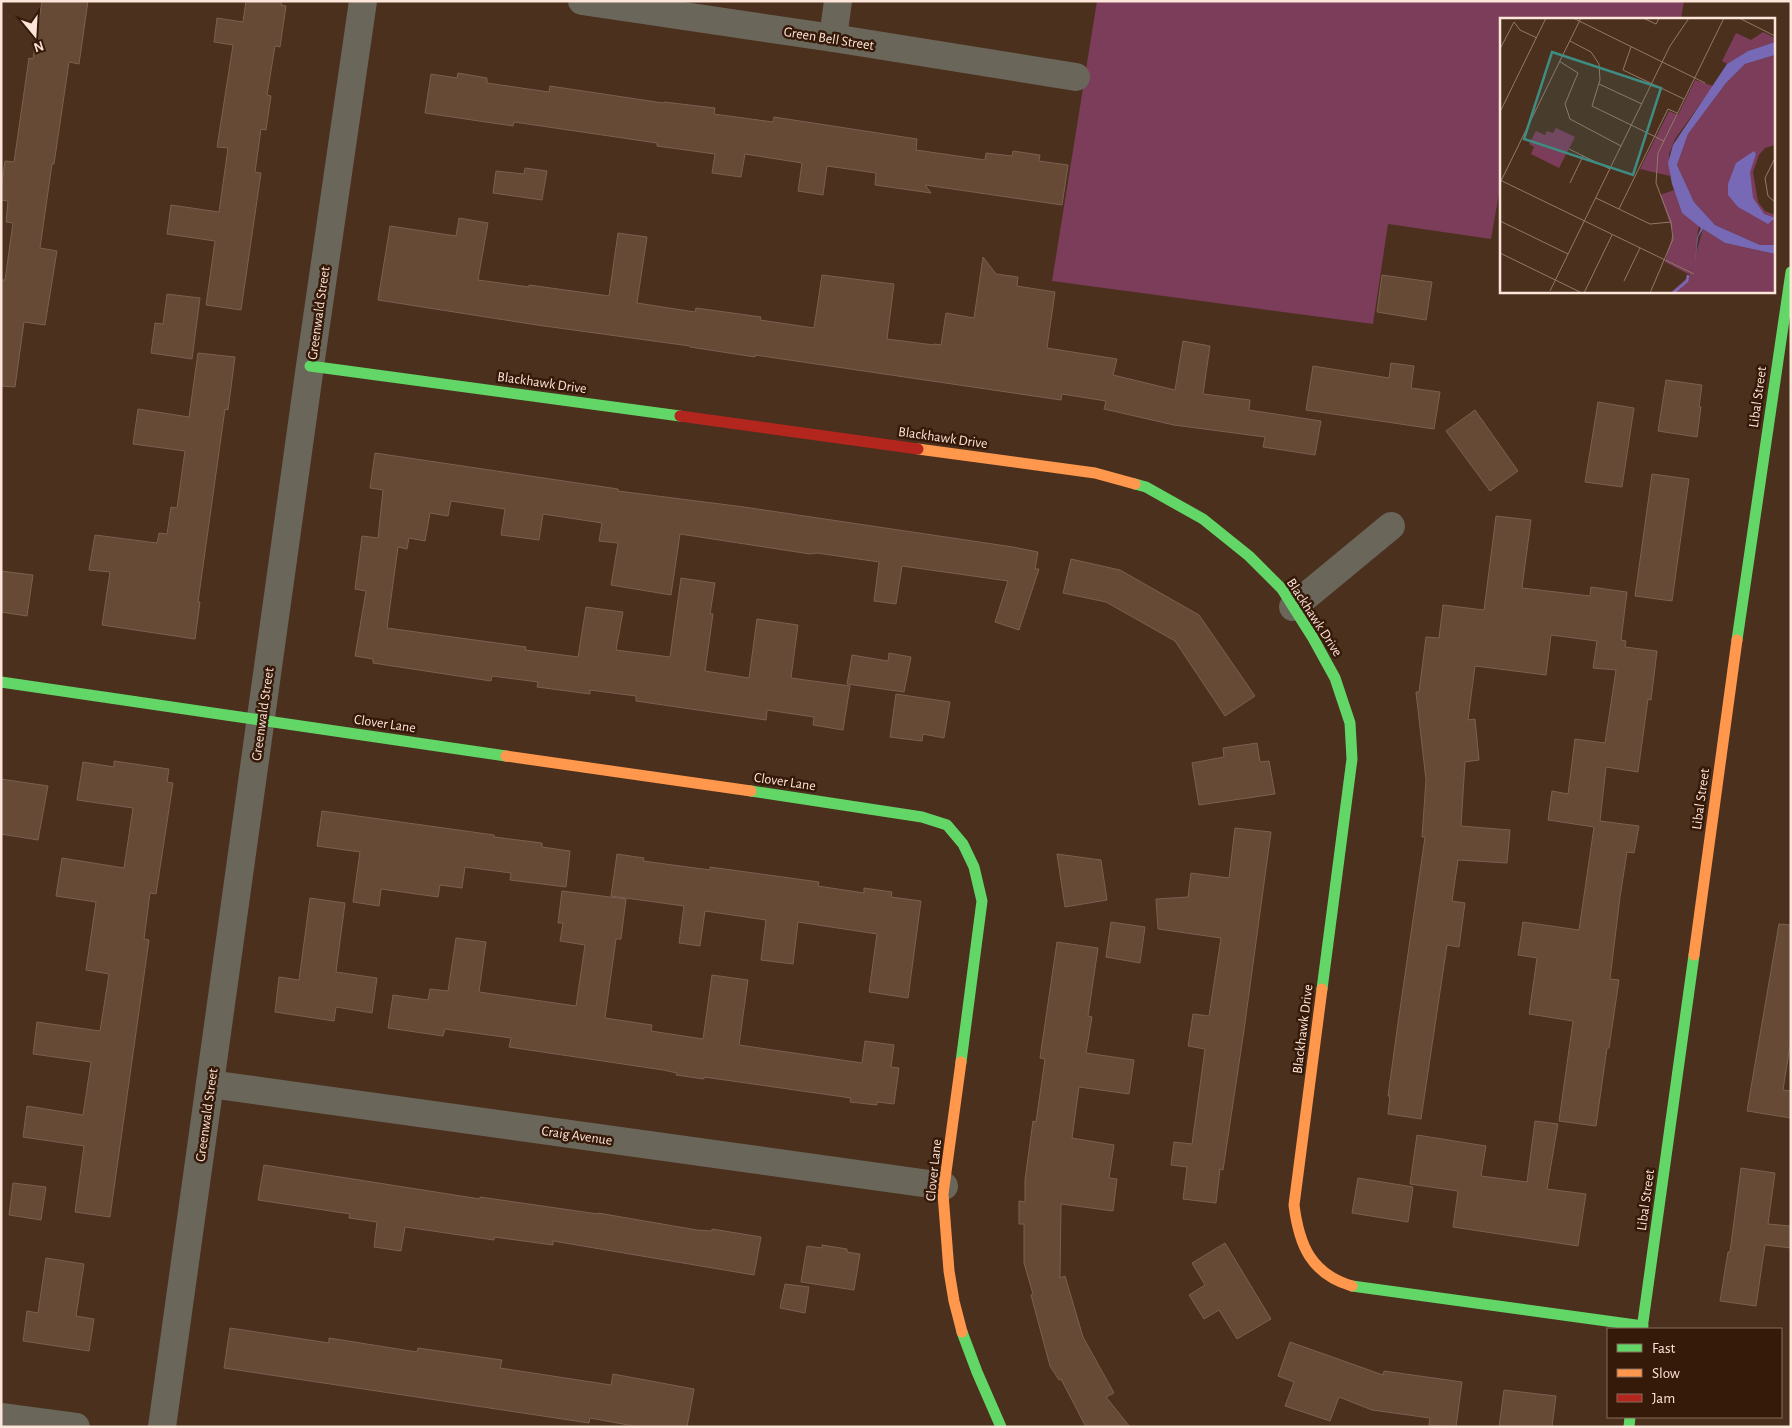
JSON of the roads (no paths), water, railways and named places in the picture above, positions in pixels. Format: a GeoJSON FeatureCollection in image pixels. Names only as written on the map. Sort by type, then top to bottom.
{"type":"FeatureCollection","features":[{"type":"Feature","properties":{"kind":"street","name":"Greenwald Street"},"geometry":{"type":"LineString","coordinates":[[162,1427],[310,366],[363,1]]}},
{"type":"Feature","properties":{"kind":"street","name":"Green Bell Street"},"geometry":{"type":"LineString","coordinates":[[582,1],[833,38],[1076,77]]}},
{"type":"Feature","properties":{"kind":"street"},"geometry":{"type":"LineString","coordinates":[[833,38],[838,1]]}},
{"type":"Feature","properties":{"kind":"street","name":"Libal Street"},"geometry":{"type":"LineString","coordinates":[[1642,1328],[1742,606],[1791,272]]}},
{"type":"Feature","properties":{"kind":"street","name":"Blackhawk Drive"},"geometry":{"type":"LineString","coordinates":[[310,366],[1095,473],[1146,488],[1203,519],[1249,556],[1282,590],[1335,678],[1350,723],[1352,759],[1294,1205],[1300,1238],[1324,1273],[1338,1282],[1362,1289],[1642,1328]]}},
{"type":"Feature","properties":{"kind":"street"},"geometry":{"type":"LineString","coordinates":[[1293,607],[1391,526]]}},
{"type":"Feature","properties":{"kind":"street","name":"Clover Lane"},"geometry":{"type":"LineString","coordinates":[[1,682],[913,815],[931,818],[948,826],[971,857],[978,877],[982,902],[944,1186],[945,1240],[951,1286],[958,1316],[978,1374],[1001,1427]]}},
{"type":"Feature","properties":{"kind":"street","name":"Craig Avenue"},"geometry":{"type":"LineString","coordinates":[[210,1084],[944,1186]]}},
{"type":"Feature","properties":{"kind":"street"},"geometry":{"type":"LineString","coordinates":[[1,1416],[76,1427]]}}]}
